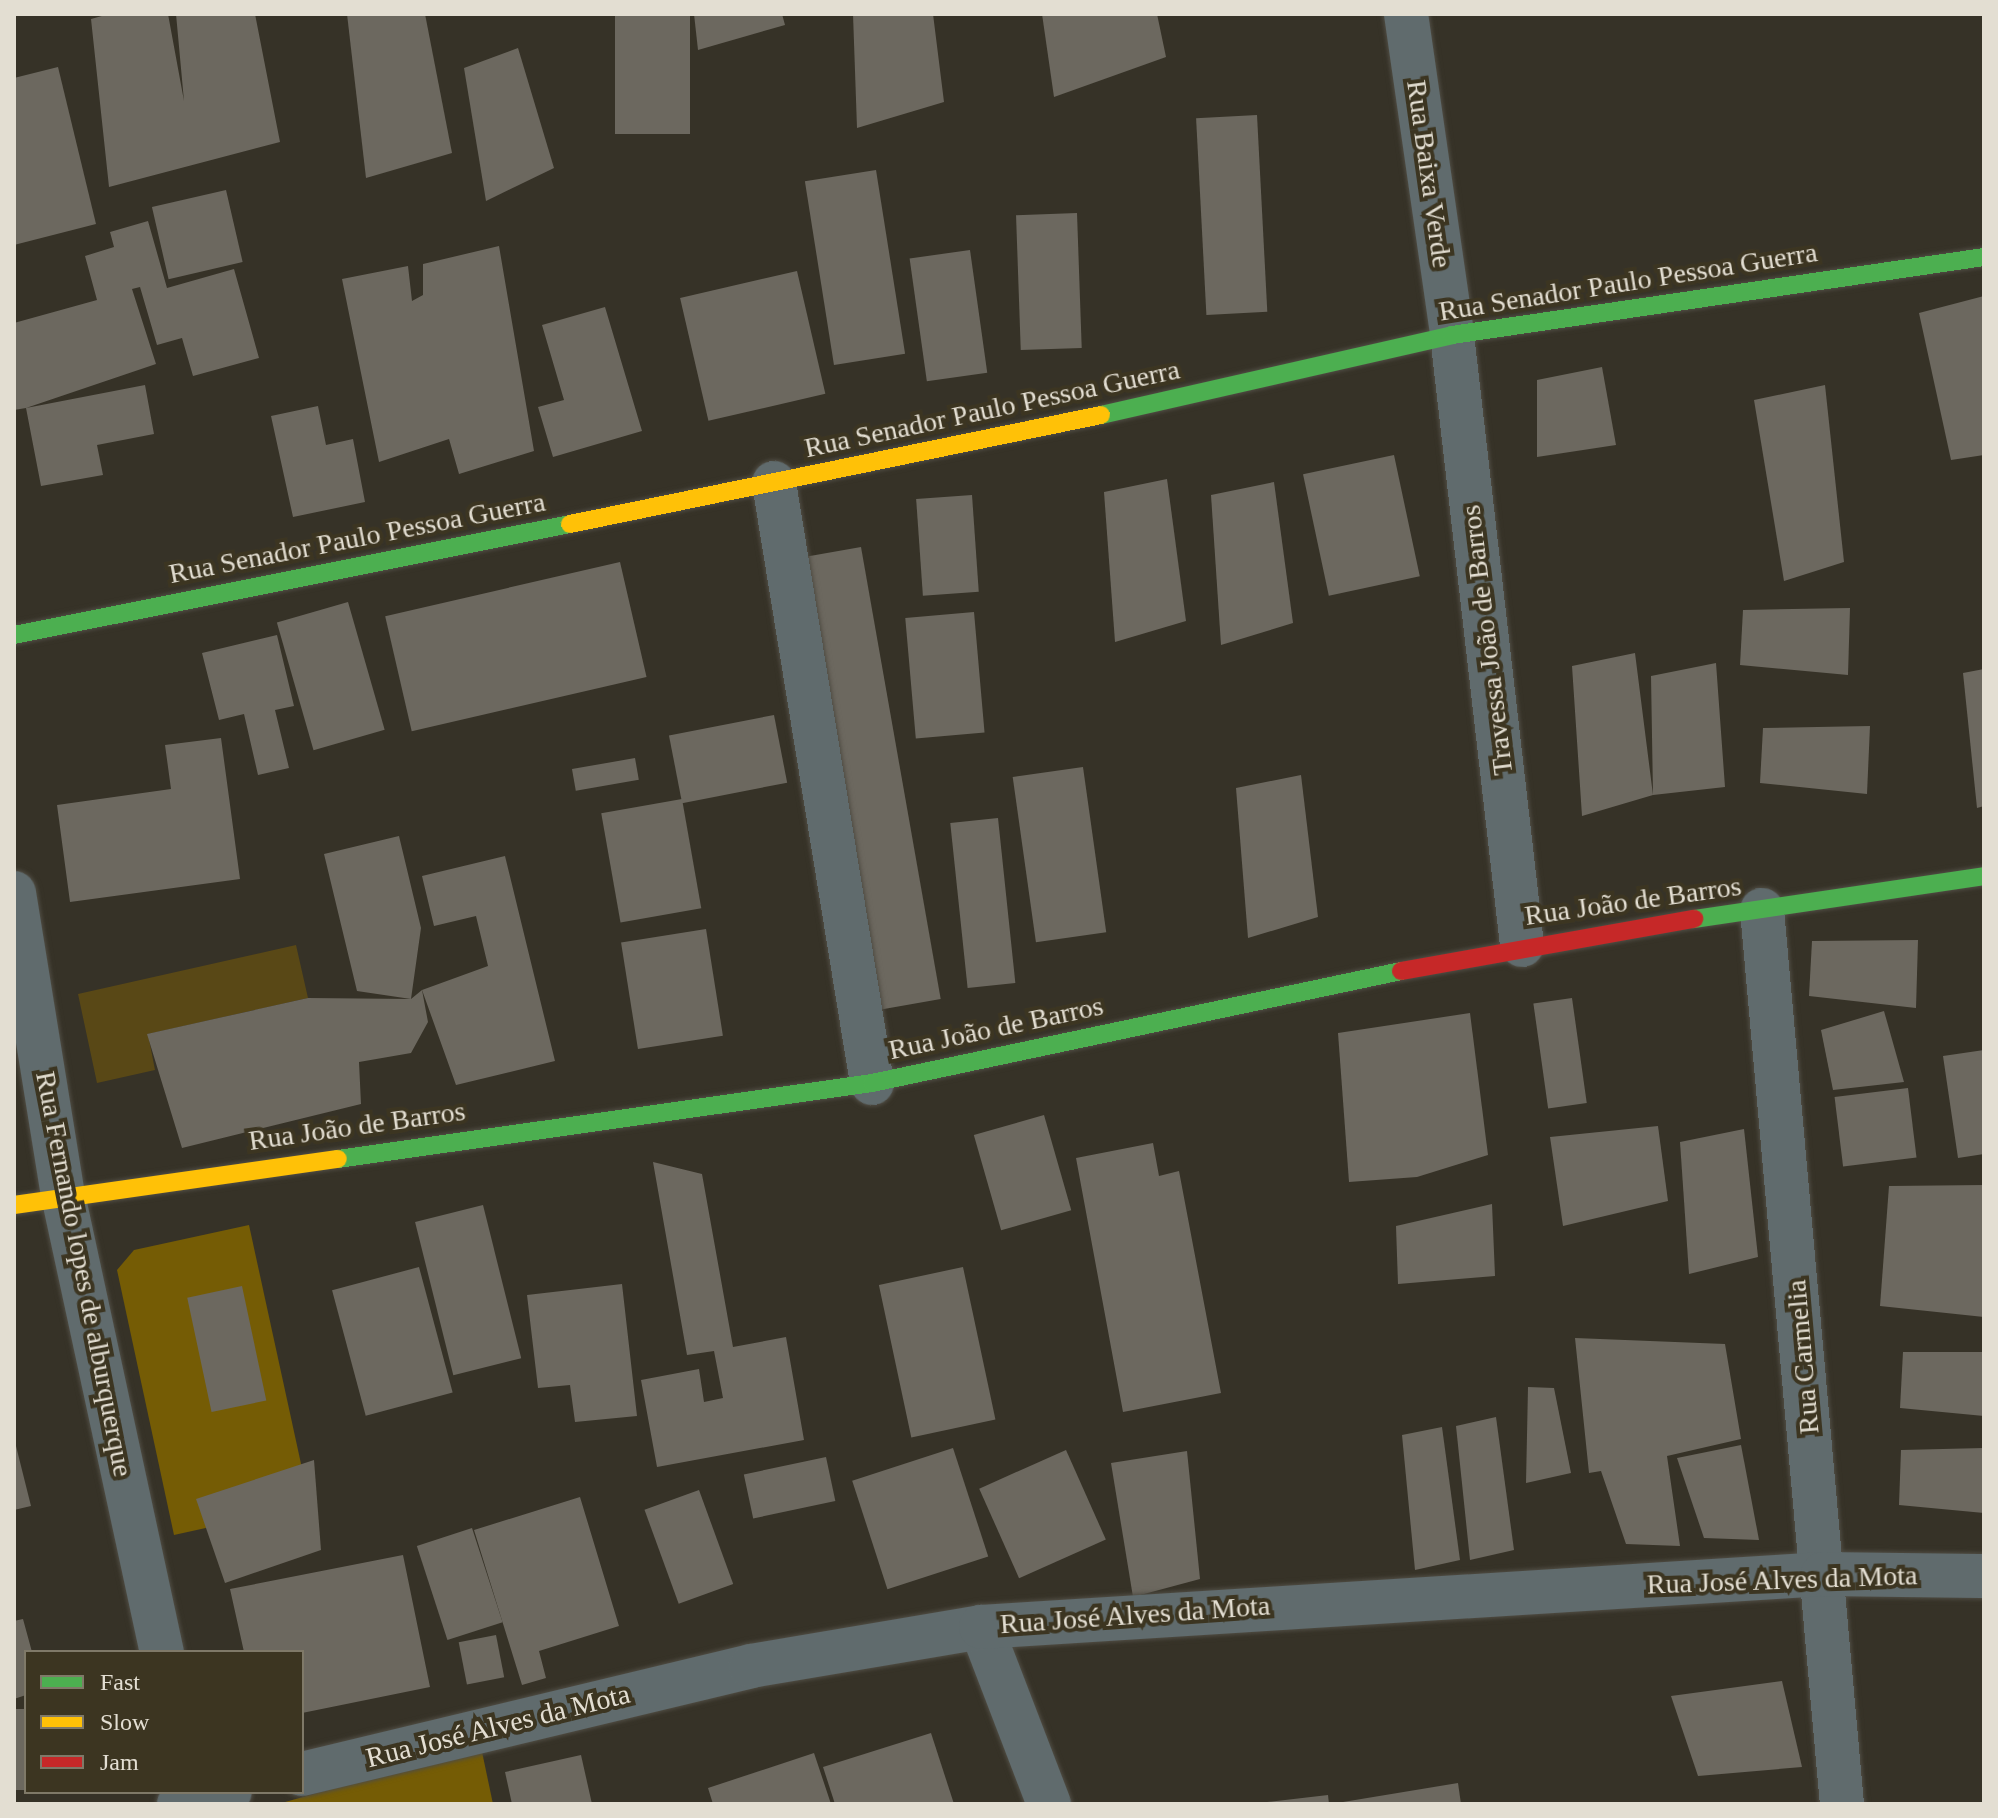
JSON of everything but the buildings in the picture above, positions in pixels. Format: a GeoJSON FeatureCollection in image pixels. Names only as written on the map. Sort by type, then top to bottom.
{"type":"FeatureCollection","features":[{"type":"Feature","properties":{"kind":"street","name":"Rua Baixa Verde"},"geometry":{"type":"LineString","coordinates":[[1406,14],[1452,335]]}},
{"type":"Feature","properties":{"kind":"street","name":"Rua Senador Paulo Pessoa Guerra"},"geometry":{"type":"LineString","coordinates":[[14,635],[774,483],[1452,335],[1984,257]]}},
{"type":"Feature","properties":{"kind":"street","name":"Travessa João de Barros"},"geometry":{"type":"LineString","coordinates":[[1452,335],[1522,945]]}},
{"type":"Feature","properties":{"kind":"street"},"geometry":{"type":"LineString","coordinates":[[774,483],[872,1083]]}},
{"type":"Feature","properties":{"kind":"street","name":"Rua João de Barros"},"geometry":{"type":"LineString","coordinates":[[14,1205],[63,1195],[872,1083],[1522,945],[1984,876]]}},
{"type":"Feature","properties":{"kind":"street","name":"Rua Fernando lopes de alburquerque"},"geometry":{"type":"LineString","coordinates":[[14,893],[63,1195],[162,1650]]}},
{"type":"Feature","properties":{"kind":"street","name":"Rua Carmelia"},"geometry":{"type":"LineString","coordinates":[[1762,910],[1842,1804]]}},
{"type":"Feature","properties":{"kind":"street","name":"Rua José Alves da Mota"},"geometry":{"type":"LineString","coordinates":[[304,1774],[751,1666],[981,1627],[1823,1574],[1984,1576]]}},
{"type":"Feature","properties":{"kind":"street"},"geometry":{"type":"LineString","coordinates":[[981,1627],[1049,1804]]}},
{"type":"Feature","properties":{"kind":"shaded area"},"geometry":{"type":"Polygon","coordinates":[[[296,945],[308,998],[148,1034],[155,1070],[97,1083],[78,994],[296,945]]]}},
{"type":"Feature","properties":{"kind":"shaded area"},"geometry":{"type":"Polygon","coordinates":[[[249,1225],[310,1505],[174,1535],[117,1270],[134,1250],[249,1225]]]}},
{"type":"Feature","properties":{"kind":"shaded area"},"geometry":{"type":"Polygon","coordinates":[[[481,1747],[493,1804],[278,1804],[481,1747]]]}},
{"type":"Feature","properties":{"kind":"traffic: fast"},"geometry":{"type":"LineString","coordinates":[[1101,415],[1452,335],[1984,257]]}},
{"type":"Feature","properties":{"kind":"traffic: fast"},"geometry":{"type":"LineString","coordinates":[[14,635],[570,524]]}},
{"type":"Feature","properties":{"kind":"traffic: fast"},"geometry":{"type":"LineString","coordinates":[[1694,919],[1984,876]]}},
{"type":"Feature","properties":{"kind":"traffic: fast"},"geometry":{"type":"LineString","coordinates":[[338,1159],[872,1083],[1401,971]]}},
{"type":"Feature","properties":{"kind":"traffic: slow"},"geometry":{"type":"LineString","coordinates":[[570,524],[1101,415]]}},
{"type":"Feature","properties":{"kind":"traffic: slow"},"geometry":{"type":"LineString","coordinates":[[14,1205],[338,1159]]}},
{"type":"Feature","properties":{"kind":"traffic: jam"},"geometry":{"type":"LineString","coordinates":[[1401,971],[1694,919]]}}]}
